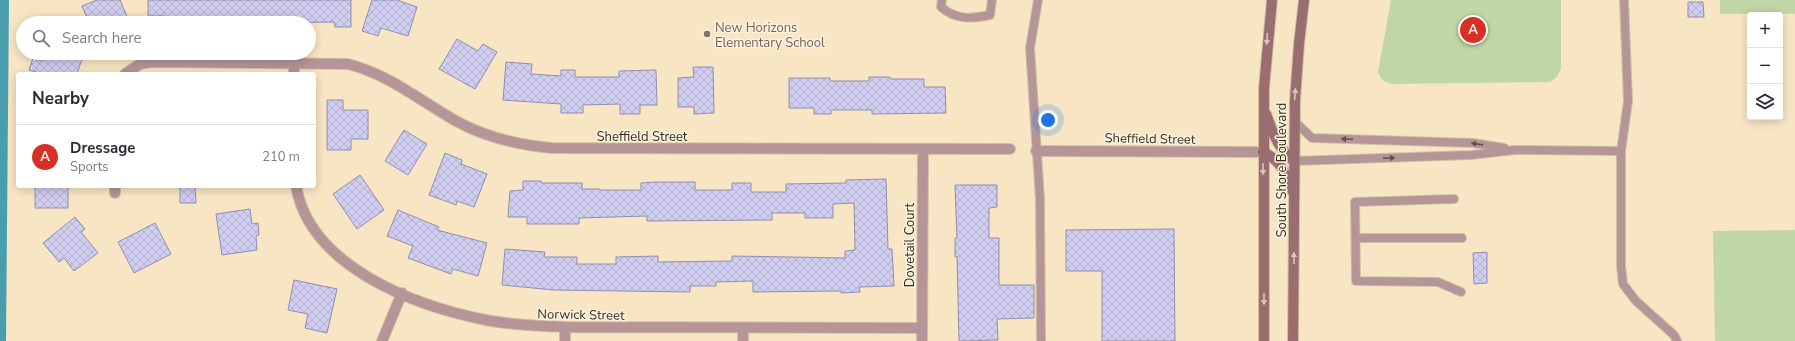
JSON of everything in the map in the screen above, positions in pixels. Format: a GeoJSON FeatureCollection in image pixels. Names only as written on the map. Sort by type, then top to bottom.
{"type":"FeatureCollection","features":[{"type":"Feature","properties":{"kind":"street","name":"South Shore Boulevard"},"geometry":{"type":"LineString","coordinates":[[1264,341],[1264,108],[1268,31],[1272,0]]}},
{"type":"Feature","properties":{"kind":"street","name":"South Shore Boulevard"},"geometry":{"type":"LineString","coordinates":[[1293,341],[1294,121],[1299,44],[1304,0]]}},
{"type":"Feature","properties":{"kind":"street","name":"Sheffield Street"},"geometry":{"type":"LineString","coordinates":[[128,72],[140,64],[151,62],[338,63],[367,69],[386,77],[463,124],[483,134],[512,143],[552,148],[1010,149]]}},
{"type":"Feature","properties":{"kind":"street"},"geometry":{"type":"LineString","coordinates":[[294,63],[294,72]]}},
{"type":"Feature","properties":{"kind":"street"},"geometry":{"type":"LineString","coordinates":[[1264,108],[1277,143],[1284,154],[1294,161]]}},
{"type":"Feature","properties":{"kind":"street","name":"Dovetail Court"},"geometry":{"type":"LineString","coordinates":[[922,341],[923,150]]}},
{"type":"Feature","properties":{"kind":"street","name":"Sheffield Street"},"geometry":{"type":"LineString","coordinates":[[1036,151],[1263,152]]}},
{"type":"Feature","properties":{"kind":"street"},"geometry":{"type":"LineString","coordinates":[[1263,152],[1276,159],[1282,166],[1294,196]]}},
{"type":"Feature","properties":{"kind":"street","name":"Norwick Street"},"geometry":{"type":"LineString","coordinates":[[297,188],[304,213],[316,234],[332,252],[348,264],[402,293],[446,310],[486,320],[526,326],[565,327],[922,328]]}},
{"type":"Feature","properties":{"kind":"street"},"geometry":{"type":"LineString","coordinates":[[382,341],[402,293]]}},
{"type":"Feature","properties":{"kind":"street"},"geometry":{"type":"LineString","coordinates":[[565,327],[565,341]]}},
{"type":"Feature","properties":{"kind":"street"},"geometry":{"type":"LineString","coordinates":[[743,328],[743,341]]}},
{"type":"Feature","properties":{"kind":"lane"},"geometry":{"type":"LineString","coordinates":[[942,0],[941,7],[950,15],[973,18],[990,15],[992,0]]}},
{"type":"Feature","properties":{"kind":"lane"},"geometry":{"type":"LineString","coordinates":[[1038,0],[1030,48],[1040,199],[1042,341]]}},
{"type":"Feature","properties":{"kind":"lane"},"geometry":{"type":"LineString","coordinates":[[1624,0],[1628,101],[1621,151],[1621,266],[1623,284],[1636,301],[1674,335],[1677,341]]}},
{"type":"Feature","properties":{"kind":"lane"},"geometry":{"type":"LineString","coordinates":[[1294,121],[1312,138],[1473,143],[1515,150]]}},
{"type":"Feature","properties":{"kind":"lane"},"geometry":{"type":"LineString","coordinates":[[1294,161],[1471,155],[1515,150],[1621,151]]}},
{"type":"Feature","properties":{"kind":"lane"},"geometry":{"type":"LineString","coordinates":[[1454,199],[1355,202],[1356,281],[1438,282],[1461,292]]}},
{"type":"Feature","properties":{"kind":"lane"},"geometry":{"type":"LineString","coordinates":[[1356,238],[1462,238]]}},
{"type":"Feature","properties":{"kind":"green space"},"geometry":{"type":"Polygon","coordinates":[[[1391,0],[1561,0],[1561,69],[1557,77],[1550,82],[1391,84],[1382,80],[1378,72],[1391,0]]]}},
{"type":"Feature","properties":{"kind":"green space"},"geometry":{"type":"Polygon","coordinates":[[[1720,0],[1795,0],[1795,14],[1783,14],[1783,12],[1747,12],[1747,14],[1720,14],[1720,0]]]}},
{"type":"Feature","properties":{"kind":"green space"},"geometry":{"type":"Polygon","coordinates":[[[1795,230],[1795,341],[1715,341],[1713,231],[1795,230]]]}},
{"type":"Feature","properties":{"kind":"water"},"geometry":{"type":"Polygon","coordinates":[[[0,0],[9,0],[6,341],[0,341],[0,0]]]}},
{"type":"Feature","properties":{"kind":"building"},"geometry":{"type":"Polygon","coordinates":[[[97,0],[120,0],[127,16],[86,16],[82,6],[97,0]]]}},
{"type":"Feature","properties":{"kind":"building"},"geometry":{"type":"Polygon","coordinates":[[[148,0],[351,0],[351,27],[335,27],[334,22],[316,22],[316,16],[148,16],[148,0]]]}},
{"type":"Feature","properties":{"kind":"building"},"geometry":{"type":"Polygon","coordinates":[[[372,0],[397,0],[417,7],[408,36],[381,28],[378,36],[362,31],[372,0]]]}},
{"type":"Feature","properties":{"kind":"building"},"geometry":{"type":"Polygon","coordinates":[[[1688,2],[1703,2],[1704,17],[1688,17],[1688,2]]]}},
{"type":"Feature","properties":{"kind":"building"},"geometry":{"type":"Polygon","coordinates":[[[457,39],[478,51],[483,44],[497,52],[475,89],[439,69],[457,39]]]}},
{"type":"Feature","properties":{"kind":"building"},"geometry":{"type":"Polygon","coordinates":[[[32,60],[82,60],[78,72],[36,72],[29,70],[32,60]]]}},
{"type":"Feature","properties":{"kind":"building"},"geometry":{"type":"Polygon","coordinates":[[[506,62],[532,64],[531,74],[561,76],[561,70],[575,70],[575,77],[619,77],[619,71],[656,70],[657,105],[640,105],[640,114],[620,114],[620,104],[583,105],[583,113],[561,113],[561,104],[503,100],[506,62]]]}},
{"type":"Feature","properties":{"kind":"building"},"geometry":{"type":"Polygon","coordinates":[[[693,67],[713,67],[714,113],[694,114],[694,107],[678,107],[678,78],[694,77],[693,67]]]}},
{"type":"Feature","properties":{"kind":"building"},"geometry":{"type":"Polygon","coordinates":[[[869,77],[924,79],[924,87],[945,87],[946,113],[872,114],[872,110],[831,110],[831,114],[814,114],[814,108],[789,108],[789,78],[830,78],[830,81],[869,81],[869,77]]]}},
{"type":"Feature","properties":{"kind":"building"},"geometry":{"type":"Polygon","coordinates":[[[327,100],[343,100],[343,110],[368,110],[368,139],[351,139],[351,150],[327,150],[327,100]]]}},
{"type":"Feature","properties":{"kind":"building"},"geometry":{"type":"Polygon","coordinates":[[[404,130],[427,144],[408,175],[385,161],[404,130]]]}},
{"type":"Feature","properties":{"kind":"building"},"geometry":{"type":"Polygon","coordinates":[[[445,153],[462,160],[461,164],[487,174],[474,207],[457,201],[456,205],[429,195],[445,153]]]}},
{"type":"Feature","properties":{"kind":"building"},"geometry":{"type":"Polygon","coordinates":[[[360,175],[384,210],[357,229],[333,194],[360,175]]]}},
{"type":"Feature","properties":{"kind":"building"},"geometry":{"type":"Polygon","coordinates":[[[886,179],[888,249],[892,249],[894,286],[859,287],[860,292],[841,293],[841,291],[753,292],[753,281],[716,282],[716,286],[690,286],[690,292],[554,290],[502,285],[505,249],[545,252],[544,257],[577,257],[577,264],[616,264],[616,257],[658,256],[658,262],[732,261],[732,256],[845,258],[845,251],[855,250],[854,203],[833,204],[833,218],[805,218],[805,213],[772,213],[772,220],[647,221],[647,216],[579,218],[579,224],[527,224],[527,217],[508,217],[510,191],[523,190],[523,181],[541,181],[541,183],[582,183],[582,189],[600,190],[641,190],[641,183],[695,182],[695,190],[732,190],[732,183],[751,183],[751,192],[786,192],[786,184],[846,183],[846,180],[886,179]]]}},
{"type":"Feature","properties":{"kind":"building"},"geometry":{"type":"Polygon","coordinates":[[[955,185],[997,185],[997,207],[989,208],[989,238],[999,238],[999,285],[1034,285],[1034,318],[997,319],[998,340],[959,341],[957,256],[955,257],[955,238],[957,238],[955,185]]]}},
{"type":"Feature","properties":{"kind":"building"},"geometry":{"type":"Polygon","coordinates":[[[35,188],[68,188],[68,208],[35,208],[35,188]]]}},
{"type":"Feature","properties":{"kind":"building"},"geometry":{"type":"Polygon","coordinates":[[[180,188],[195,188],[196,203],[180,203],[180,188]]]}},
{"type":"Feature","properties":{"kind":"building"},"geometry":{"type":"Polygon","coordinates":[[[250,209],[252,224],[258,223],[259,235],[256,236],[257,250],[222,255],[216,214],[250,209]]]}},
{"type":"Feature","properties":{"kind":"building"},"geometry":{"type":"Polygon","coordinates":[[[398,210],[439,227],[437,230],[487,243],[478,276],[453,269],[451,274],[408,258],[413,246],[387,236],[398,210]]]}},
{"type":"Feature","properties":{"kind":"building"},"geometry":{"type":"Polygon","coordinates":[[[75,217],[85,229],[81,232],[98,253],[74,271],[64,258],[59,262],[43,243],[75,217]]]}},
{"type":"Feature","properties":{"kind":"building"},"geometry":{"type":"Polygon","coordinates":[[[155,223],[171,254],[134,273],[118,242],[155,223]]]}},
{"type":"Feature","properties":{"kind":"building"},"geometry":{"type":"Polygon","coordinates":[[[1174,229],[1175,341],[1102,341],[1102,271],[1066,271],[1066,230],[1174,229]]]}},
{"type":"Feature","properties":{"kind":"building"},"geometry":{"type":"Polygon","coordinates":[[[1487,252],[1487,283],[1474,284],[1473,253],[1487,252]]]}},
{"type":"Feature","properties":{"kind":"building"},"geometry":{"type":"Polygon","coordinates":[[[294,280],[337,289],[327,333],[305,328],[308,314],[288,310],[294,280]]]}},
{"type":"Feature","properties":{"kind":"place","name":"Dressage"},"geometry":{"type":"Point","coordinates":[1473,30]}},
{"type":"Feature","properties":{"kind":"place","name":"New Horizons Elementary School"},"geometry":{"type":"Point","coordinates":[707,34]}}]}
